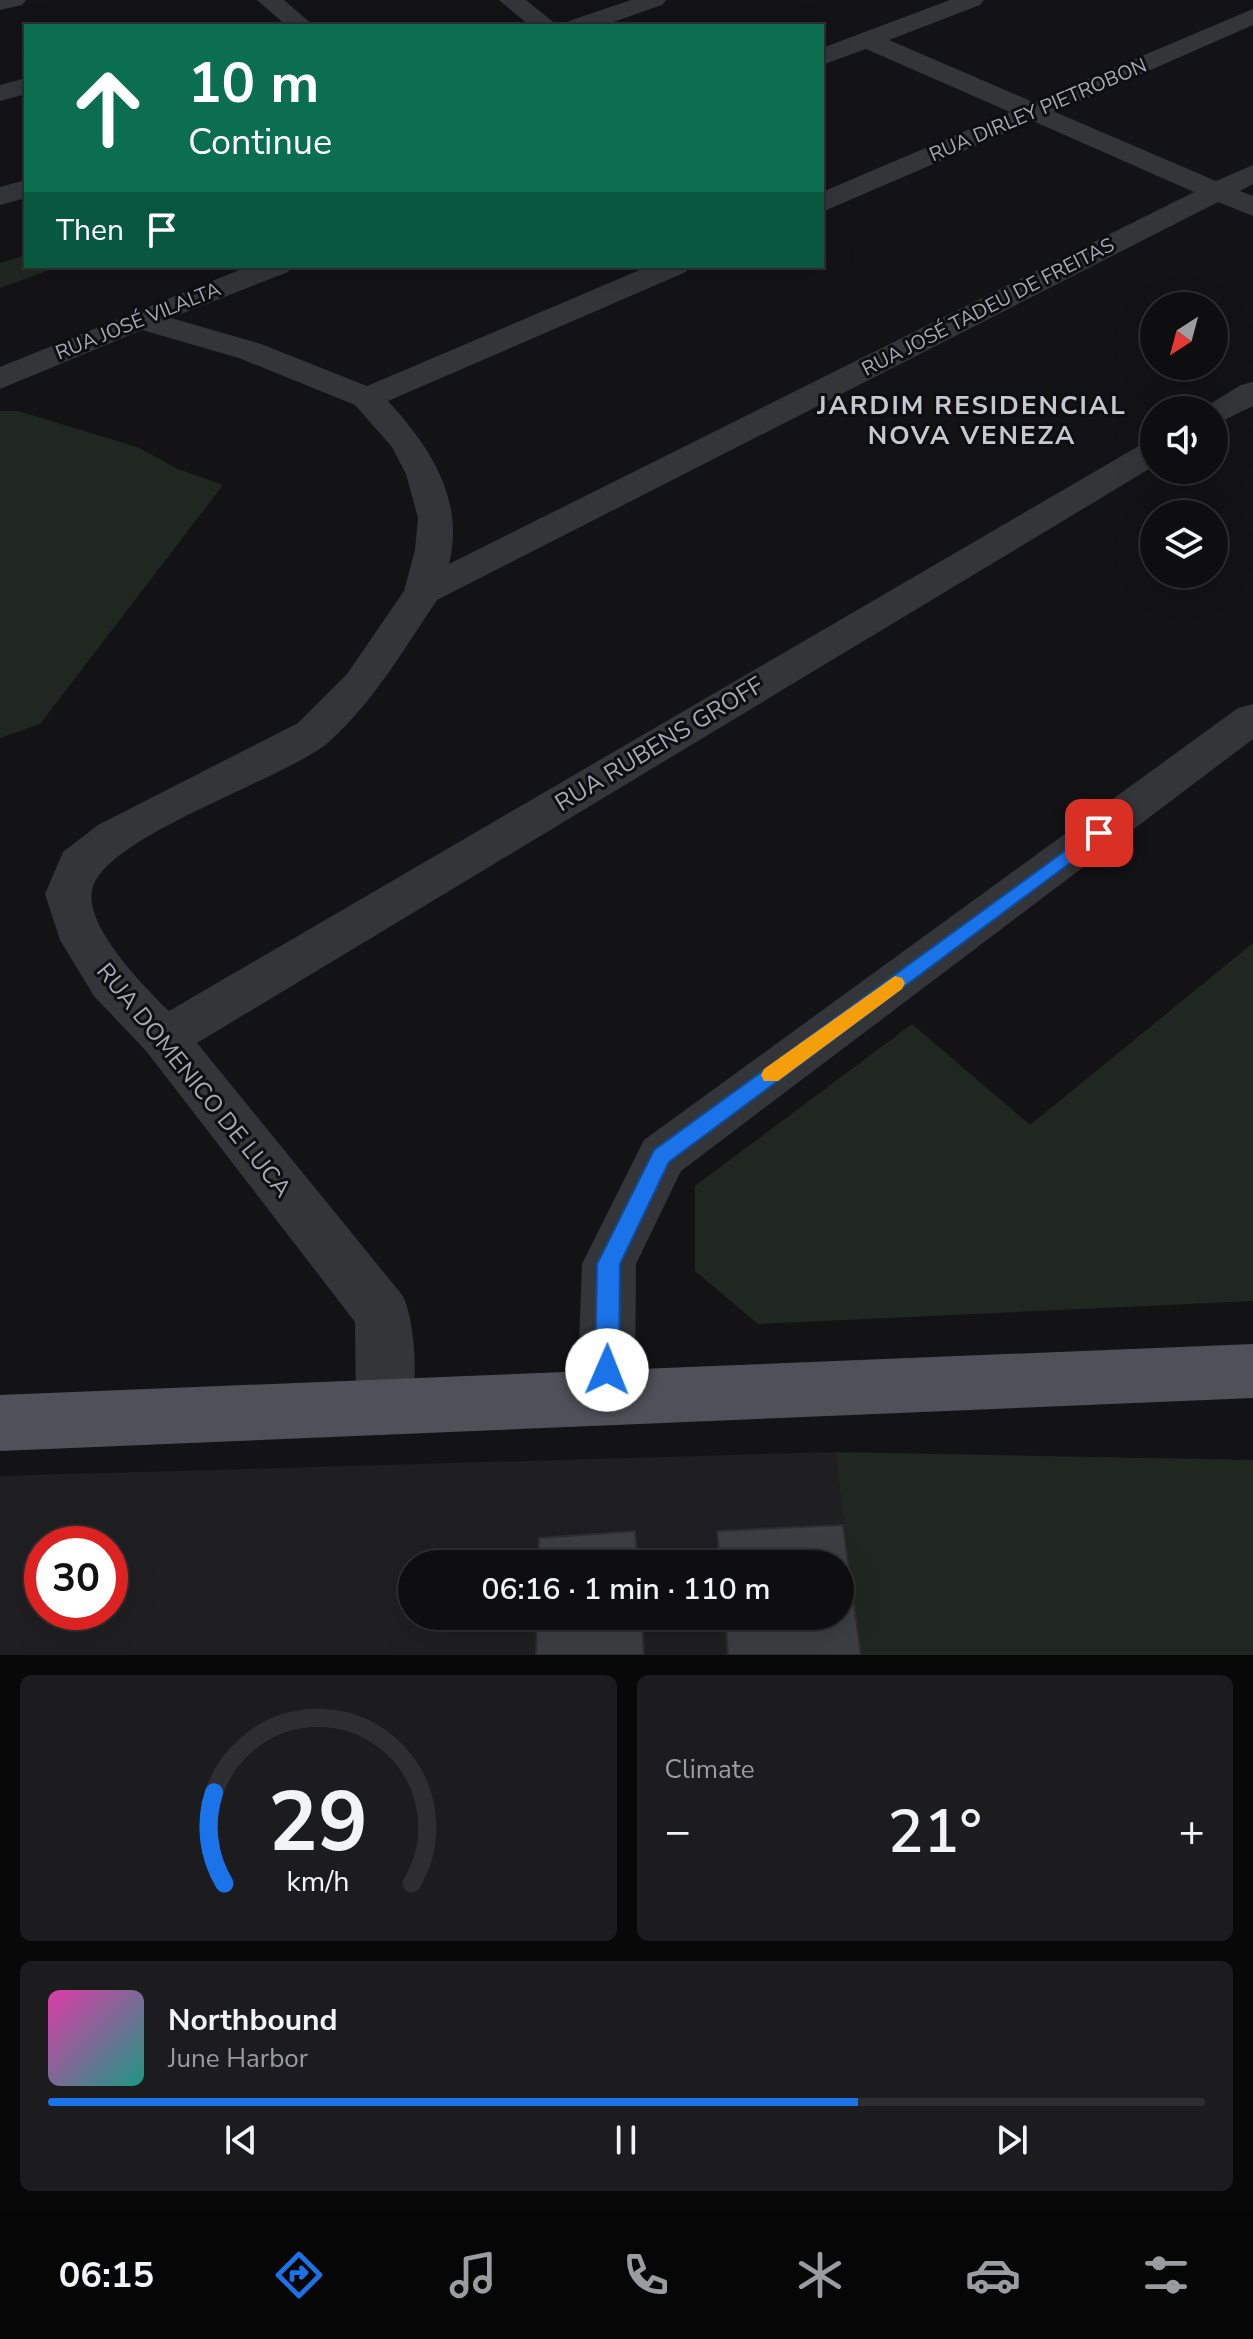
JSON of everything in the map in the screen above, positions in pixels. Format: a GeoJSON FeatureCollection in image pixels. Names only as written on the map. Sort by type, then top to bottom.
{"type":"FeatureCollection","features":[{"type":"Feature","properties":{"kind":"main road"},"geometry":{"type":"LineString","coordinates":[[0,1423],[1253,1371]]}},
{"type":"Feature","properties":{"kind":"street"},"geometry":{"type":"LineString","coordinates":[[0,3],[14,0]]}},
{"type":"Feature","properties":{"kind":"street"},"geometry":{"type":"LineString","coordinates":[[269,0],[289,24]]}},
{"type":"Feature","properties":{"kind":"street"},"geometry":{"type":"LineString","coordinates":[[511,0],[543,24]]}},
{"type":"Feature","properties":{"kind":"street"},"geometry":{"type":"LineString","coordinates":[[584,24],[654,0]]}},
{"type":"Feature","properties":{"kind":"street"},"geometry":{"type":"LineString","coordinates":[[824,56],[972,0]]}},
{"type":"Feature","properties":{"kind":"street","name":"RUA DIRLEY PIETROBON"},"geometry":{"type":"LineString","coordinates":[[824,202],[1253,16]]}},
{"type":"Feature","properties":{"kind":"street"},"geometry":{"type":"LineString","coordinates":[[867,40],[1253,207]]}},
{"type":"Feature","properties":{"kind":"street"},"geometry":{"type":"LineString","coordinates":[[0,93],[24,87]]}},
{"type":"Feature","properties":{"kind":"street","name":"RUA JOSÉ TADEU DE FREITAS"},"geometry":{"type":"LineString","coordinates":[[423,592],[1253,173]]}},
{"type":"Feature","properties":{"kind":"street"},"geometry":{"type":"LineString","coordinates":[[0,196],[24,190]]}},
{"type":"Feature","properties":{"kind":"street","name":"RUA JOSÉ VILALTA"},"geometry":{"type":"LineString","coordinates":[[0,379],[140,319],[272,268]]}},
{"type":"Feature","properties":{"kind":"street"},"geometry":{"type":"LineString","coordinates":[[367,398],[670,268]]}},
{"type":"Feature","properties":{"kind":"street","name":"RUA DOMENICO DE LUCA"},"geometry":{"type":"LineString","coordinates":[[140,319],[250,351],[367,398],[407,443],[424,474],[436,518],[434,550],[423,592],[361,683],[313,733],[114,836],[79,864],[68,894],[83,940],[111,983],[164,1038],[383,1314],[385,1407]]}},
{"type":"Feature","properties":{"kind":"street"},"geometry":{"type":"LineString","coordinates":[[1228,407],[1253,392]]}},
{"type":"Feature","properties":{"kind":"street","name":"RUA RUBENS GROFF"},"geometry":{"type":"LineString","coordinates":[[164,1038],[1140,459]]}},
{"type":"Feature","properties":{"kind":"street"},"geometry":{"type":"LineString","coordinates":[[606,1397],[609,1264],[662,1156],[1253,718]]}},
{"type":"Feature","properties":{"kind":"shaded area"},"geometry":{"type":"Polygon","coordinates":[[[24,256],[24,268],[50,270],[0,288],[0,263],[24,256]]]}},
{"type":"Feature","properties":{"kind":"shaded area"},"geometry":{"type":"Polygon","coordinates":[[[0,411],[18,411],[137,447],[178,469],[223,485],[40,724],[0,738],[0,411]]]}},
{"type":"Feature","properties":{"kind":"shaded area"},"geometry":{"type":"Polygon","coordinates":[[[1253,943],[1253,1301],[758,1324],[695,1271],[695,1186],[912,1024],[1030,1125],[1253,943]]]}},
{"type":"Feature","properties":{"kind":"shaded area"},"geometry":{"type":"Polygon","coordinates":[[[835,1452],[848,1550],[398,1550],[398,1630],[854,1630],[854,1600],[861,1655],[0,1655],[0,1476],[835,1452]]]}},
{"type":"Feature","properties":{"kind":"shaded area"},"geometry":{"type":"Polygon","coordinates":[[[835,1452],[1253,1460],[1253,1655],[861,1655],[854,1600],[854,1550],[848,1550],[835,1452]]]}},
{"type":"Feature","properties":{"kind":"building"},"geometry":{"type":"Polygon","coordinates":[[[843,1525],[846,1550],[719,1550],[717,1531],[843,1525]]]}},
{"type":"Feature","properties":{"kind":"building"},"geometry":{"type":"Polygon","coordinates":[[[635,1531],[637,1550],[539,1550],[539,1538],[635,1531]]]}},
{"type":"Feature","properties":{"kind":"building"},"geometry":{"type":"Polygon","coordinates":[[[854,1604],[861,1655],[728,1655],[726,1630],[854,1630],[854,1604]]]}},
{"type":"Feature","properties":{"kind":"building"},"geometry":{"type":"Polygon","coordinates":[[[537,1630],[643,1630],[644,1655],[536,1655],[537,1630]]]}},
{"type":"Feature","properties":{"kind":"slow traffic"},"geometry":{"type":"LineString","coordinates":[[771,1075],[895,983]]}},
{"type":"Feature","properties":{"kind":"district","name":"JARDIM RESIDENCIAL NOVA VENEZA"},"geometry":{"type":"Point","coordinates":[972,420]}},
{"type":"Feature","properties":{"kind":"route"},"geometry":{"type":"LineString","coordinates":[[607,1370],[609,1264],[662,1156],[1099,833]]}}]}
